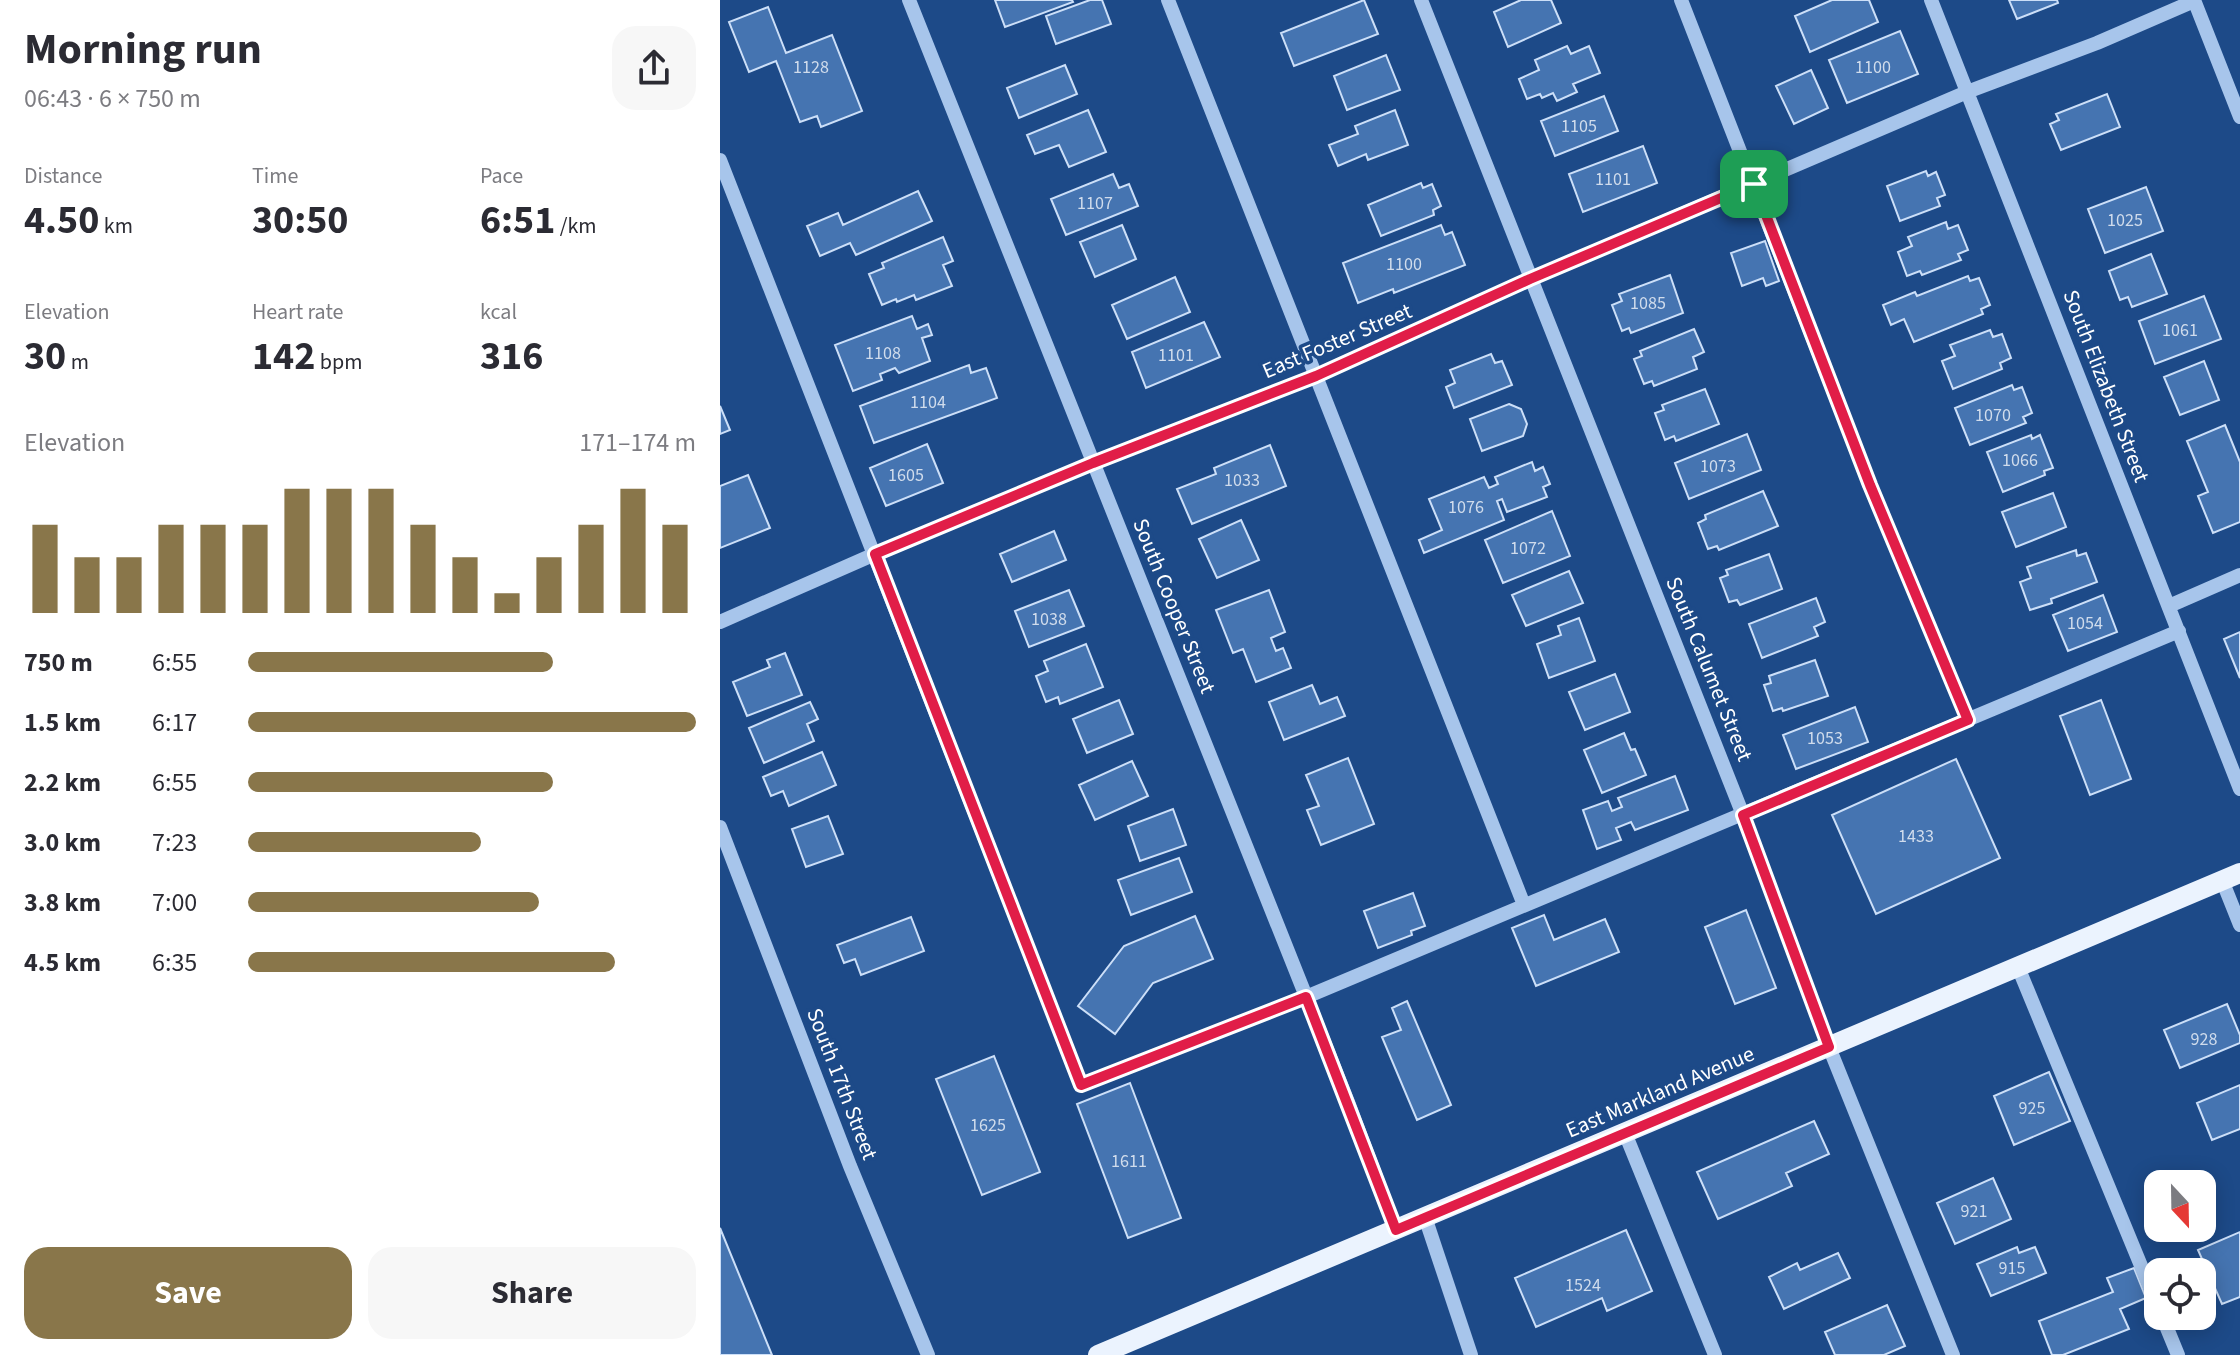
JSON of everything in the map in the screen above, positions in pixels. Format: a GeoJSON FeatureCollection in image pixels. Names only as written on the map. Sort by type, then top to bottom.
{"type":"FeatureCollection","features":[{"type":"Feature","properties":{"kind":"main road","name":"East Markland Avenue"},"geometry":{"type":"LineString","coordinates":[[1098,1355],[2231,876]]}},
{"type":"Feature","properties":{"kind":"street","name":"South Cooper Street"},"geometry":{"type":"LineString","coordinates":[[909,0],[1396,1230]]}},
{"type":"Feature","properties":{"kind":"street"},"geometry":{"type":"LineString","coordinates":[[1168,0],[1524,905]]}},
{"type":"Feature","properties":{"kind":"street","name":"South Calumet Street"},"geometry":{"type":"LineString","coordinates":[[1421,0],[1743,815],[1829,1047],[1953,1355]]}},
{"type":"Feature","properties":{"kind":"street"},"geometry":{"type":"LineString","coordinates":[[1681,0],[1870,485],[1968,720]]}},
{"type":"Feature","properties":{"kind":"street","name":"South Elizabeth Street"},"geometry":{"type":"LineString","coordinates":[[1931,0],[2240,789]]}},
{"type":"Feature","properties":{"kind":"street","name":"East Foster Street"},"geometry":{"type":"LineString","coordinates":[[720,622],[1093,463],[1316,376],[1530,279],[1967,92],[2097,43],[2194,0]]}},
{"type":"Feature","properties":{"kind":"street"},"geometry":{"type":"LineString","coordinates":[[2194,0],[2240,117]]}},
{"type":"Feature","properties":{"kind":"street"},"geometry":{"type":"LineString","coordinates":[[720,160],[1081,1085],[1306,997],[2179,631]]}},
{"type":"Feature","properties":{"kind":"street"},"geometry":{"type":"LineString","coordinates":[[2169,606],[2240,575]]}},
{"type":"Feature","properties":{"kind":"street","name":"South 17th Street"},"geometry":{"type":"LineString","coordinates":[[720,827],[850,1166],[928,1355]]}},
{"type":"Feature","properties":{"kind":"street"},"geometry":{"type":"LineString","coordinates":[[2231,876],[2240,925]]}},
{"type":"Feature","properties":{"kind":"street"},"geometry":{"type":"LineString","coordinates":[[2018,967],[2144,1273]]}},
{"type":"Feature","properties":{"kind":"street"},"geometry":{"type":"LineString","coordinates":[[1625,1133],[1715,1355]]}},
{"type":"Feature","properties":{"kind":"street"},"geometry":{"type":"LineString","coordinates":[[1425,1217],[1471,1355]]}},
{"type":"Feature","properties":{"kind":"street"},"geometry":{"type":"LineString","coordinates":[[2168,1330],[2178,1355]]}},
{"type":"Feature","properties":{"kind":"building"},"geometry":{"type":"Polygon","coordinates":[[[995,0],[1072,0],[1073,2],[1005,27],[995,0]]]}},
{"type":"Feature","properties":{"kind":"building"},"geometry":{"type":"Polygon","coordinates":[[[1090,0],[1102,0],[1111,24],[1056,44],[1046,16],[1090,0]]]}},
{"type":"Feature","properties":{"kind":"building"},"geometry":{"type":"Polygon","coordinates":[[[1364,0],[1378,34],[1294,66],[1281,33],[1364,0]]]}},
{"type":"Feature","properties":{"kind":"building"},"geometry":{"type":"Polygon","coordinates":[[[1521,0],[1551,0],[1561,23],[1508,47],[1494,12],[1521,0]]]}},
{"type":"Feature","properties":{"kind":"building"},"geometry":{"type":"Polygon","coordinates":[[[1832,0],[1869,0],[1878,22],[1810,52],[1795,16],[1832,0]]]}},
{"type":"Feature","properties":{"kind":"building"},"geometry":{"type":"Polygon","coordinates":[[[2009,0],[2057,0],[2058,3],[2017,19],[2009,0]]]}},
{"type":"Feature","properties":{"kind":"building"},"geometry":{"type":"Polygon","coordinates":[[[768,7],[786,53],[832,35],[862,111],[821,127],[817,116],[800,122],[776,61],[749,72],[729,22],[768,7]]]}},
{"type":"Feature","properties":{"kind":"building"},"geometry":{"type":"Polygon","coordinates":[[[1900,31],[1918,74],[1847,103],[1829,60],[1900,31]]]}},
{"type":"Feature","properties":{"kind":"building"},"geometry":{"type":"Polygon","coordinates":[[[1567,46],[1571,54],[1589,46],[1600,73],[1573,84],[1577,92],[1557,101],[1553,93],[1527,99],[1519,79],[1539,70],[1535,60],[1567,46]]]}},
{"type":"Feature","properties":{"kind":"building"},"geometry":{"type":"Polygon","coordinates":[[[1386,55],[1400,90],[1347,110],[1334,76],[1386,55]]]}},
{"type":"Feature","properties":{"kind":"building"},"geometry":{"type":"Polygon","coordinates":[[[1065,65],[1077,94],[1019,118],[1007,88],[1065,65]]]}},
{"type":"Feature","properties":{"kind":"building"},"geometry":{"type":"Polygon","coordinates":[[[1811,70],[1828,108],[1794,124],[1776,86],[1811,70]]]}},
{"type":"Feature","properties":{"kind":"building"},"geometry":{"type":"Polygon","coordinates":[[[2107,94],[2120,127],[2061,150],[2050,124],[2059,120],[2056,114],[2107,94]]]}},
{"type":"Feature","properties":{"kind":"building"},"geometry":{"type":"Polygon","coordinates":[[[1604,96],[1618,131],[1555,156],[1541,121],[1604,96]]]}},
{"type":"Feature","properties":{"kind":"building"},"geometry":{"type":"Polygon","coordinates":[[[1088,110],[1106,152],[1069,167],[1059,145],[1035,154],[1027,135],[1088,110]]]}},
{"type":"Feature","properties":{"kind":"building"},"geometry":{"type":"Polygon","coordinates":[[[1395,110],[1408,145],[1368,160],[1366,154],[1338,166],[1329,145],[1358,134],[1355,126],[1395,110]]]}},
{"type":"Feature","properties":{"kind":"building"},"geometry":{"type":"Polygon","coordinates":[[[1643,146],[1657,183],[1583,212],[1569,174],[1643,146]]]}},
{"type":"Feature","properties":{"kind":"building"},"geometry":{"type":"Polygon","coordinates":[[[1926,171],[1928,176],[1936,172],[1945,195],[1937,198],[1940,206],[1900,221],[1887,186],[1926,171]]]}},
{"type":"Feature","properties":{"kind":"building"},"geometry":{"type":"Polygon","coordinates":[[[1113,174],[1119,188],[1129,184],[1138,206],[1066,235],[1051,199],[1113,174]]]}},
{"type":"Feature","properties":{"kind":"building"},"geometry":{"type":"Polygon","coordinates":[[[1421,183],[1423,188],[1432,184],[1441,206],[1433,210],[1434,215],[1381,236],[1368,205],[1421,183]]]}},
{"type":"Feature","properties":{"kind":"building"},"geometry":{"type":"Polygon","coordinates":[[[2146,187],[2163,231],[2105,253],[2088,209],[2146,187]]]}},
{"type":"Feature","properties":{"kind":"building"},"geometry":{"type":"Polygon","coordinates":[[[918,191],[932,221],[856,255],[850,243],[820,256],[807,226],[838,213],[843,225],[918,191]]]}},
{"type":"Feature","properties":{"kind":"building"},"geometry":{"type":"Polygon","coordinates":[[[1946,222],[1948,229],[1958,225],[1968,250],[1958,254],[1961,260],[1922,275],[1920,271],[1907,276],[1898,252],[1912,246],[1908,237],[1946,222]]]}},
{"type":"Feature","properties":{"kind":"building"},"geometry":{"type":"Polygon","coordinates":[[[1122,225],[1136,259],[1095,277],[1080,242],[1122,225]]]}},
{"type":"Feature","properties":{"kind":"building"},"geometry":{"type":"Polygon","coordinates":[[[1441,225],[1445,235],[1452,232],[1465,265],[1394,293],[1393,289],[1358,303],[1343,263],[1441,225]]]}},
{"type":"Feature","properties":{"kind":"building"},"geometry":{"type":"Polygon","coordinates":[[[943,237],[953,261],[943,265],[952,286],[916,300],[914,295],[882,305],[869,274],[884,268],[882,263],[943,237]]]}},
{"type":"Feature","properties":{"kind":"building"},"geometry":{"type":"Polygon","coordinates":[[[1765,241],[1779,281],[1766,286],[1763,278],[1742,286],[1731,253],[1765,241]]]}},
{"type":"Feature","properties":{"kind":"building"},"geometry":{"type":"Polygon","coordinates":[[[2151,254],[2167,294],[2132,307],[2128,297],[2120,300],[2109,271],[2151,254]]]}},
{"type":"Feature","properties":{"kind":"building"},"geometry":{"type":"Polygon","coordinates":[[[1670,275],[1683,313],[1631,333],[1629,328],[1622,331],[1612,305],[1622,301],[1619,294],[1670,275]]]}},
{"type":"Feature","properties":{"kind":"building"},"geometry":{"type":"Polygon","coordinates":[[[1968,276],[1970,281],[1979,278],[1990,305],[1981,309],[1983,314],[1914,342],[1904,319],[1891,325],[1883,305],[1915,292],[1917,296],[1968,276]]]}},
{"type":"Feature","properties":{"kind":"building"},"geometry":{"type":"Polygon","coordinates":[[[1175,277],[1190,312],[1127,339],[1112,305],[1175,277]]]}},
{"type":"Feature","properties":{"kind":"building"},"geometry":{"type":"Polygon","coordinates":[[[2204,296],[2221,339],[2155,364],[2139,321],[2204,296]]]}},
{"type":"Feature","properties":{"kind":"building"},"geometry":{"type":"Polygon","coordinates":[[[912,316],[917,329],[928,324],[932,335],[922,338],[930,361],[899,373],[895,368],[880,374],[882,380],[853,391],[835,345],[912,316]]]}},
{"type":"Feature","properties":{"kind":"building"},"geometry":{"type":"Polygon","coordinates":[[[1204,322],[1220,357],[1146,388],[1132,352],[1204,322]]]}},
{"type":"Feature","properties":{"kind":"building"},"geometry":{"type":"Polygon","coordinates":[[[1694,329],[1704,352],[1693,357],[1697,369],[1654,386],[1652,381],[1644,384],[1634,359],[1642,356],[1640,351],[1694,329]]]}},
{"type":"Feature","properties":{"kind":"building"},"geometry":{"type":"Polygon","coordinates":[[[1990,330],[1993,337],[2002,334],[2011,358],[2000,363],[2002,369],[1953,389],[1942,361],[1955,356],[1950,345],[1990,330]]]}},
{"type":"Feature","properties":{"kind":"building"},"geometry":{"type":"Polygon","coordinates":[[[1491,354],[1495,363],[1502,361],[1512,385],[1454,408],[1446,387],[1455,383],[1450,370],[1491,354]]]}},
{"type":"Feature","properties":{"kind":"building"},"geometry":{"type":"Polygon","coordinates":[[[2204,361],[2219,400],[2180,415],[2164,377],[2204,361]]]}},
{"type":"Feature","properties":{"kind":"building"},"geometry":{"type":"Polygon","coordinates":[[[969,365],[971,373],[986,368],[997,398],[874,443],[860,406],[969,365]]]}},
{"type":"Feature","properties":{"kind":"building"},"geometry":{"type":"Polygon","coordinates":[[[2012,385],[2014,390],[2022,387],[2032,413],[2023,417],[2026,423],[1970,445],[1955,408],[2012,385]]]}},
{"type":"Feature","properties":{"kind":"building"},"geometry":{"type":"Polygon","coordinates":[[[1705,389],[1719,424],[1676,441],[1674,436],[1665,440],[1655,413],[1664,410],[1662,405],[1705,389]]]}},
{"type":"Feature","properties":{"kind":"building"},"geometry":{"type":"Polygon","coordinates":[[[1509,404],[1521,409],[1527,424],[1523,436],[1482,451],[1470,419],[1509,404]]]}},
{"type":"Feature","properties":{"kind":"building"},"geometry":{"type":"Polygon","coordinates":[[[720,406],[730,430],[720,434],[720,406]]]}},
{"type":"Feature","properties":{"kind":"building"},"geometry":{"type":"Polygon","coordinates":[[[2225,425],[2240,462],[2240,522],[2213,533],[2198,496],[2208,492],[2187,441],[2225,425]]]}},
{"type":"Feature","properties":{"kind":"building"},"geometry":{"type":"Polygon","coordinates":[[[1747,434],[1761,470],[1689,499],[1675,463],[1747,434]]]}},
{"type":"Feature","properties":{"kind":"building"},"geometry":{"type":"Polygon","coordinates":[[[2031,435],[2032,439],[2040,435],[2053,468],[2044,471],[2045,475],[2003,492],[1987,452],[2031,435]]]}},
{"type":"Feature","properties":{"kind":"building"},"geometry":{"type":"Polygon","coordinates":[[[927,444],[943,483],[886,506],[870,468],[927,444]]]}},
{"type":"Feature","properties":{"kind":"building"},"geometry":{"type":"Polygon","coordinates":[[[1270,445],[1286,486],[1192,524],[1177,489],[1216,474],[1214,468],[1270,445]]]}},
{"type":"Feature","properties":{"kind":"building"},"geometry":{"type":"Polygon","coordinates":[[[1532,462],[1535,471],[1543,467],[1550,484],[1543,487],[1547,497],[1507,512],[1502,499],[1497,501],[1504,520],[1424,553],[1419,540],[1442,530],[1429,499],[1484,477],[1489,488],[1498,484],[1495,477],[1532,462]]]}},
{"type":"Feature","properties":{"kind":"building"},"geometry":{"type":"Polygon","coordinates":[[[748,475],[770,528],[720,548],[720,486],[748,475]]]}},
{"type":"Feature","properties":{"kind":"building"},"geometry":{"type":"Polygon","coordinates":[[[1763,491],[1778,526],[1719,550],[1717,546],[1708,549],[1698,523],[1706,519],[1705,515],[1763,491]]]}},
{"type":"Feature","properties":{"kind":"building"},"geometry":{"type":"Polygon","coordinates":[[[2053,493],[2066,527],[2016,547],[2002,512],[2053,493]]]}},
{"type":"Feature","properties":{"kind":"building"},"geometry":{"type":"Polygon","coordinates":[[[1552,511],[1570,556],[1503,583],[1485,540],[1552,511]]]}},
{"type":"Feature","properties":{"kind":"building"},"geometry":{"type":"Polygon","coordinates":[[[1241,520],[1259,560],[1217,578],[1199,539],[1241,520]]]}},
{"type":"Feature","properties":{"kind":"building"},"geometry":{"type":"Polygon","coordinates":[[[1054,531],[1066,560],[1012,582],[1000,554],[1054,531]]]}},
{"type":"Feature","properties":{"kind":"building"},"geometry":{"type":"Polygon","coordinates":[[[2076,550],[2077,556],[2086,553],[2097,582],[2030,610],[2020,582],[2031,578],[2027,567],[2076,550]]]}},
{"type":"Feature","properties":{"kind":"building"},"geometry":{"type":"Polygon","coordinates":[[[1769,554],[1782,589],[1740,605],[1737,600],[1729,602],[1720,578],[1728,575],[1726,570],[1769,554]]]}},
{"type":"Feature","properties":{"kind":"building"},"geometry":{"type":"Polygon","coordinates":[[[1569,571],[1583,603],[1526,626],[1512,595],[1569,571]]]}},
{"type":"Feature","properties":{"kind":"building"},"geometry":{"type":"Polygon","coordinates":[[[1069,590],[1084,626],[1029,647],[1015,611],[1069,590]]]}},
{"type":"Feature","properties":{"kind":"building"},"geometry":{"type":"Polygon","coordinates":[[[1269,590],[1285,632],[1271,638],[1276,651],[1283,648],[1291,668],[1256,682],[1243,649],[1233,653],[1216,610],[1269,590]]]}},
{"type":"Feature","properties":{"kind":"building"},"geometry":{"type":"Polygon","coordinates":[[[2103,595],[2117,632],[2068,651],[2053,615],[2103,595]]]}},
{"type":"Feature","properties":{"kind":"building"},"geometry":{"type":"Polygon","coordinates":[[[1816,598],[1825,622],[1814,627],[1818,636],[1762,658],[1749,624],[1816,598]]]}},
{"type":"Feature","properties":{"kind":"building"},"geometry":{"type":"Polygon","coordinates":[[[1579,618],[1595,661],[1549,678],[1537,644],[1561,635],[1558,626],[1579,618]]]}},
{"type":"Feature","properties":{"kind":"building"},"geometry":{"type":"Polygon","coordinates":[[[2240,632],[2240,678],[2224,639],[2240,632]]]}},
{"type":"Feature","properties":{"kind":"building"},"geometry":{"type":"Polygon","coordinates":[[[1086,644],[1103,687],[1060,704],[1058,697],[1046,702],[1036,676],[1048,671],[1044,661],[1086,644]]]}},
{"type":"Feature","properties":{"kind":"building"},"geometry":{"type":"Polygon","coordinates":[[[785,653],[802,695],[747,716],[733,682],[770,667],[767,660],[785,653]]]}},
{"type":"Feature","properties":{"kind":"building"},"geometry":{"type":"Polygon","coordinates":[[[1815,660],[1828,696],[1783,711],[1782,708],[1773,711],[1764,685],[1771,683],[1769,676],[1815,660]]]}},
{"type":"Feature","properties":{"kind":"building"},"geometry":{"type":"Polygon","coordinates":[[[1615,674],[1630,712],[1585,730],[1569,692],[1615,674]]]}},
{"type":"Feature","properties":{"kind":"building"},"geometry":{"type":"Polygon","coordinates":[[[1312,685],[1320,704],[1337,697],[1345,716],[1284,740],[1269,702],[1312,685]]]}},
{"type":"Feature","properties":{"kind":"building"},"geometry":{"type":"Polygon","coordinates":[[[1119,700],[1133,734],[1087,753],[1073,719],[1119,700]]]}},
{"type":"Feature","properties":{"kind":"building"},"geometry":{"type":"Polygon","coordinates":[[[2101,700],[2131,779],[2090,795],[2060,716],[2101,700]]]}},
{"type":"Feature","properties":{"kind":"building"},"geometry":{"type":"Polygon","coordinates":[[[810,702],[818,719],[807,724],[814,741],[764,763],[749,728],[810,702]]]}},
{"type":"Feature","properties":{"kind":"building"},"geometry":{"type":"Polygon","coordinates":[[[1855,707],[1868,742],[1796,769],[1783,735],[1855,707]]]}},
{"type":"Feature","properties":{"kind":"building"},"geometry":{"type":"Polygon","coordinates":[[[1624,733],[1646,775],[1602,793],[1584,750],[1624,733]]]}},
{"type":"Feature","properties":{"kind":"building"},"geometry":{"type":"Polygon","coordinates":[[[822,752],[836,785],[789,806],[783,791],[771,796],[763,777],[822,752]]]}},
{"type":"Feature","properties":{"kind":"building"},"geometry":{"type":"Polygon","coordinates":[[[1348,758],[1374,824],[1321,845],[1307,810],[1319,806],[1306,775],[1348,758]]]}},
{"type":"Feature","properties":{"kind":"building"},"geometry":{"type":"Polygon","coordinates":[[[1956,759],[2000,858],[1876,914],[1832,815],[1956,759]]]}},
{"type":"Feature","properties":{"kind":"building"},"geometry":{"type":"Polygon","coordinates":[[[1132,761],[1148,796],[1095,820],[1079,785],[1132,761]]]}},
{"type":"Feature","properties":{"kind":"building"},"geometry":{"type":"Polygon","coordinates":[[[1675,776],[1688,810],[1635,830],[1631,822],[1616,828],[1621,840],[1597,849],[1583,810],[1608,801],[1612,811],[1622,807],[1618,798],[1675,776]]]}},
{"type":"Feature","properties":{"kind":"building"},"geometry":{"type":"Polygon","coordinates":[[[1173,809],[1186,845],[1140,861],[1128,826],[1173,809]]]}},
{"type":"Feature","properties":{"kind":"building"},"geometry":{"type":"Polygon","coordinates":[[[828,816],[843,854],[806,867],[792,829],[828,816]]]}},
{"type":"Feature","properties":{"kind":"building"},"geometry":{"type":"Polygon","coordinates":[[[1179,858],[1192,892],[1131,915],[1118,880],[1179,858]]]}},
{"type":"Feature","properties":{"kind":"building"},"geometry":{"type":"Polygon","coordinates":[[[1413,893],[1425,926],[1411,931],[1412,935],[1378,948],[1364,911],[1413,893]]]}},
{"type":"Feature","properties":{"kind":"building"},"geometry":{"type":"Polygon","coordinates":[[[1746,910],[1776,988],[1735,1004],[1705,927],[1746,910]]]}},
{"type":"Feature","properties":{"kind":"building"},"geometry":{"type":"Polygon","coordinates":[[[1544,915],[1554,940],[1605,919],[1619,952],[1536,986],[1512,928],[1544,915]]]}},
{"type":"Feature","properties":{"kind":"building"},"geometry":{"type":"Polygon","coordinates":[[[1195,916],[1213,959],[1153,983],[1115,1034],[1078,1006],[1124,946],[1195,916]]]}},
{"type":"Feature","properties":{"kind":"building"},"geometry":{"type":"Polygon","coordinates":[[[911,917],[924,951],[861,975],[855,959],[844,963],[837,945],[911,917]]]}},
{"type":"Feature","properties":{"kind":"building"},"geometry":{"type":"Polygon","coordinates":[[[1407,1001],[1451,1105],[1417,1120],[1382,1037],[1401,1030],[1392,1008],[1407,1001]]]}},
{"type":"Feature","properties":{"kind":"building"},"geometry":{"type":"Polygon","coordinates":[[[2227,1004],[2240,1035],[2240,1043],[2180,1068],[2164,1030],[2227,1004]]]}},
{"type":"Feature","properties":{"kind":"building"},"geometry":{"type":"Polygon","coordinates":[[[994,1056],[1040,1172],[982,1195],[936,1079],[994,1056]]]}},
{"type":"Feature","properties":{"kind":"building"},"geometry":{"type":"Polygon","coordinates":[[[2049,1072],[2070,1121],[2014,1145],[1994,1096],[2049,1072]]]}},
{"type":"Feature","properties":{"kind":"building"},"geometry":{"type":"Polygon","coordinates":[[[1130,1083],[1181,1218],[1128,1238],[1077,1104],[1130,1083]]]}},
{"type":"Feature","properties":{"kind":"building"},"geometry":{"type":"Polygon","coordinates":[[[2240,1085],[2240,1129],[2212,1140],[2197,1103],[2240,1085]]]}},
{"type":"Feature","properties":{"kind":"building"},"geometry":{"type":"Polygon","coordinates":[[[1814,1121],[1829,1154],[1786,1173],[1792,1186],[1718,1219],[1697,1172],[1814,1121]]]}},
{"type":"Feature","properties":{"kind":"building"},"geometry":{"type":"Polygon","coordinates":[[[1993,1178],[2011,1219],[1955,1244],[1937,1203],[1993,1178]]]}},
{"type":"Feature","properties":{"kind":"building"},"geometry":{"type":"Polygon","coordinates":[[[720,1228],[772,1355],[720,1355],[720,1228]]]}},
{"type":"Feature","properties":{"kind":"building"},"geometry":{"type":"Polygon","coordinates":[[[1626,1230],[1652,1291],[1607,1311],[1602,1298],[1536,1327],[1515,1278],[1626,1230]]]}},
{"type":"Feature","properties":{"kind":"building"},"geometry":{"type":"Polygon","coordinates":[[[2240,1232],[2240,1297],[2222,1304],[2216,1290],[2216,1258],[2202,1258],[2198,1250],[2240,1232]]]}},
{"type":"Feature","properties":{"kind":"building"},"geometry":{"type":"Polygon","coordinates":[[[2017,1247],[2019,1253],[2035,1247],[2046,1273],[1991,1296],[1977,1264],[2017,1247]]]}},
{"type":"Feature","properties":{"kind":"building"},"geometry":{"type":"Polygon","coordinates":[[[1838,1253],[1850,1278],[1784,1309],[1769,1277],[1797,1263],[1800,1270],[1838,1253]]]}},
{"type":"Feature","properties":{"kind":"building"},"geometry":{"type":"Polygon","coordinates":[[[2134,1268],[2144,1299],[2120,1309],[2129,1329],[2063,1355],[2052,1355],[2039,1321],[2113,1292],[2107,1278],[2134,1268]]]}},
{"type":"Feature","properties":{"kind":"building"},"geometry":{"type":"Polygon","coordinates":[[[1887,1305],[1905,1346],[1884,1355],[1835,1355],[1825,1332],[1887,1305]]]}},
{"type":"Feature","properties":{"kind":"route"},"geometry":{"type":"LineString","coordinates":[[1754,184],[1870,485],[1968,720],[1743,815],[1829,1047],[1396,1230],[1306,997],[1081,1085],[875,554],[1093,463],[1316,376],[1530,279],[1754,184]]}}]}
